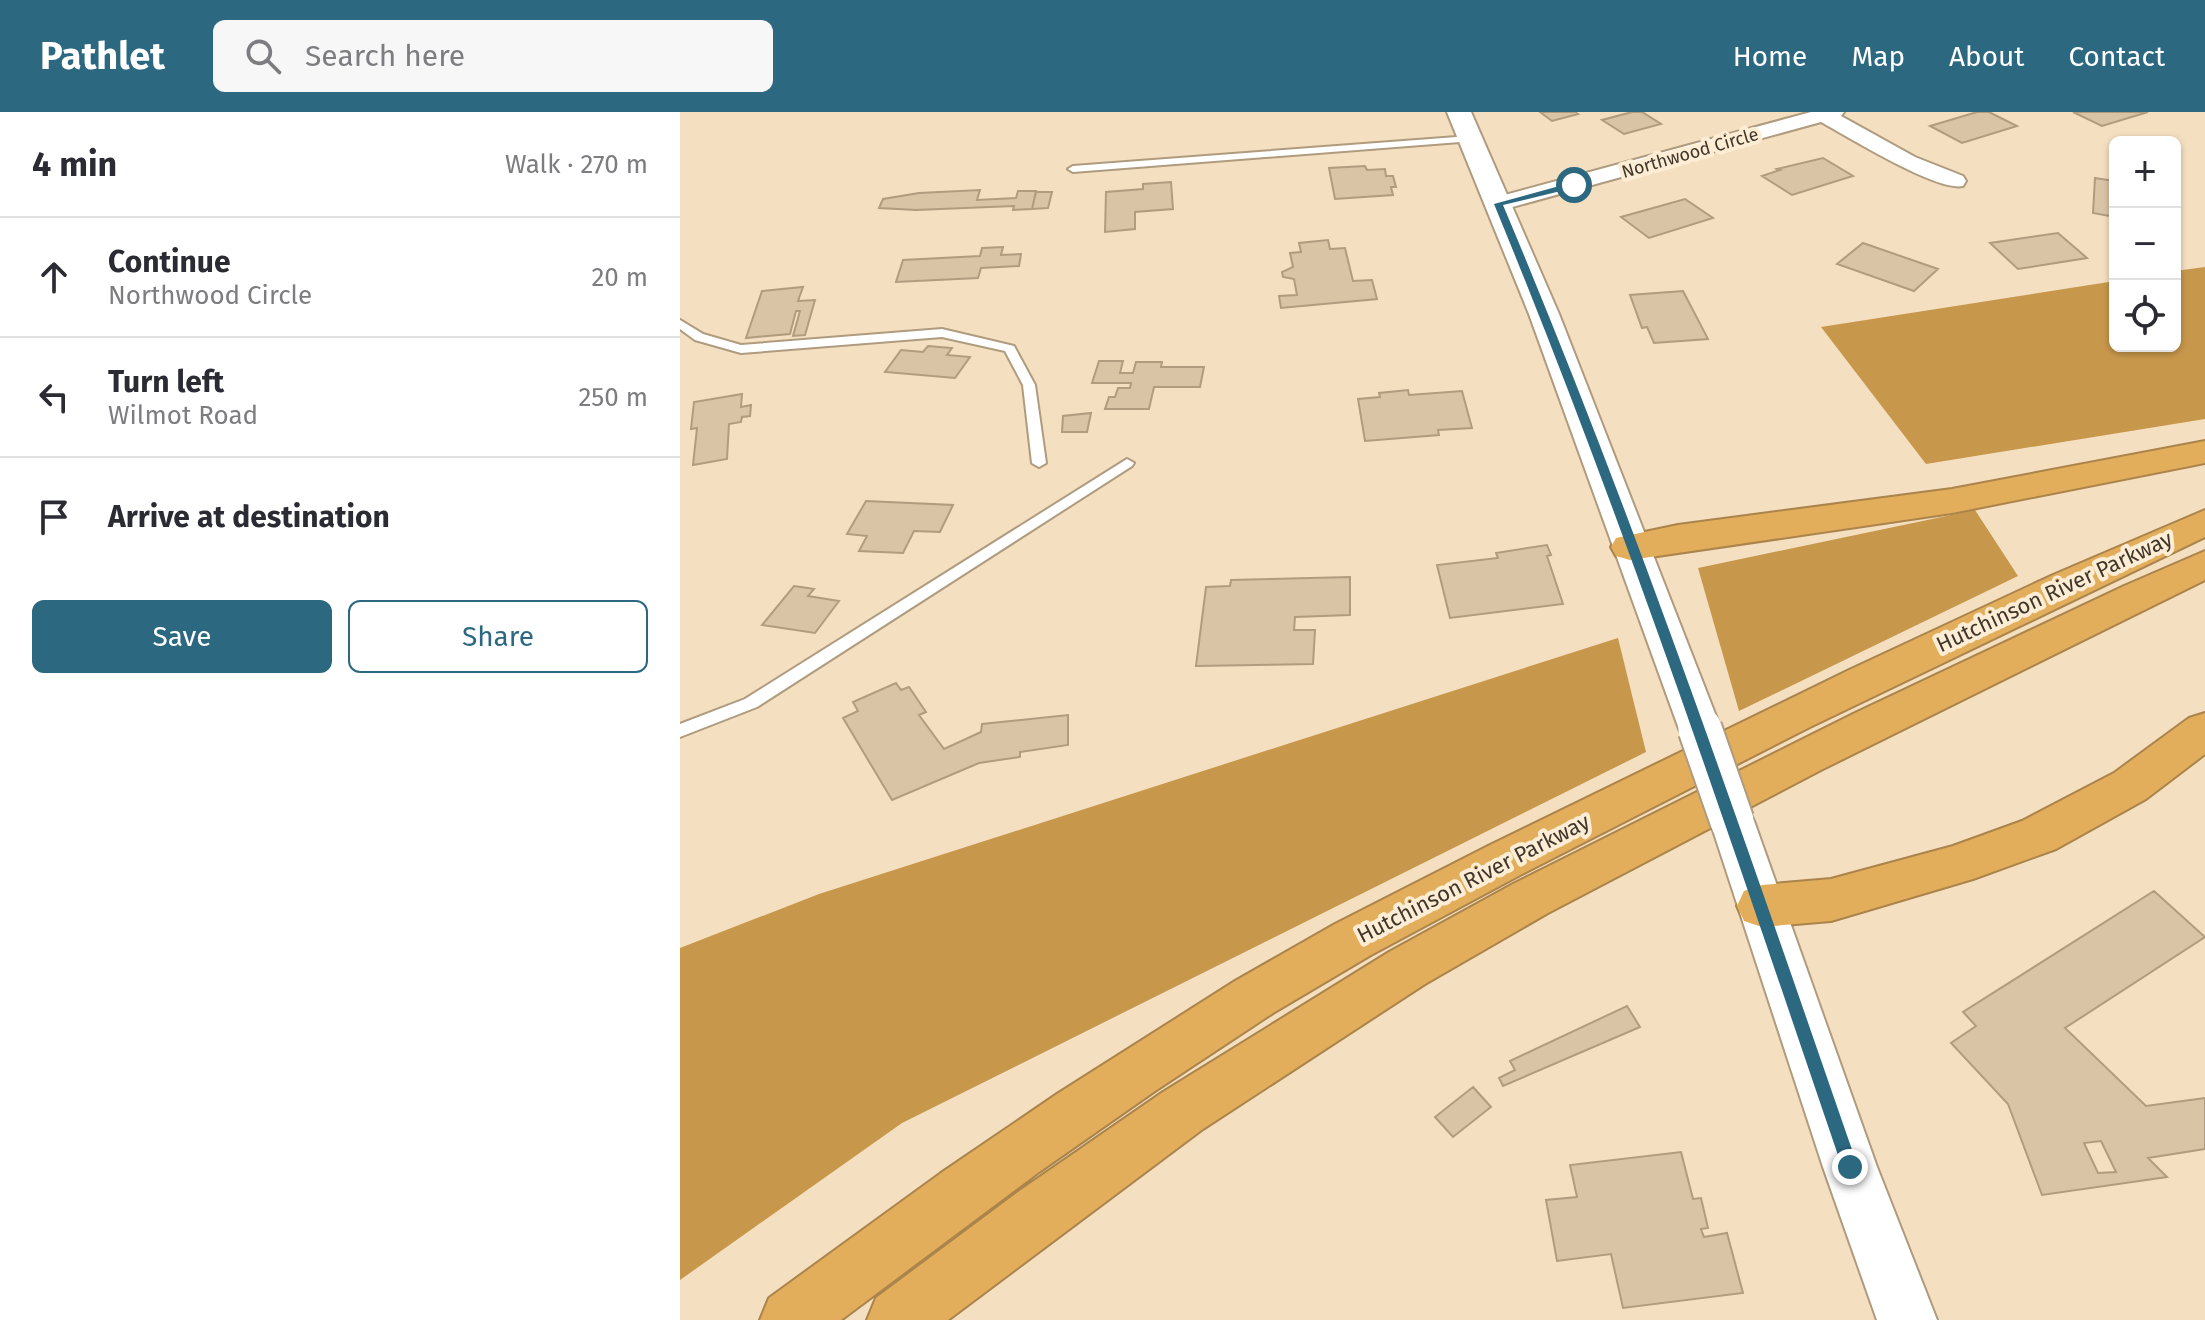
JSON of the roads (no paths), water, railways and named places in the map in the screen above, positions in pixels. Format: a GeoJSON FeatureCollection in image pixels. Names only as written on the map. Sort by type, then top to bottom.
{"type":"FeatureCollection","features":[{"type":"Feature","properties":{"kind":"highway"},"geometry":{"type":"LineString","coordinates":[[1630,547],[1937,503],[2205,452]]}},
{"type":"Feature","properties":{"kind":"highway","name":"Hutchinson River Parkway"},"geometry":{"type":"LineString","coordinates":[[791,1320],[919,1223],[1098,1099],[1252,998],[1406,909],[1984,623],[2205,522]]}},
{"type":"Feature","properties":{"kind":"highway","name":"Hutchinson River Parkway"},"geometry":{"type":"LineString","coordinates":[[898,1320],[999,1241],[1174,1117],[1338,1011],[1484,923],[1769,775],[2205,564]]}},
{"type":"Feature","properties":{"kind":"highway"},"geometry":{"type":"LineString","coordinates":[[1762,906],[1831,900],[1956,865],[2039,835],[2130,786],[2205,730]]}},
{"type":"Feature","properties":{"kind":"street"},"geometry":{"type":"LineString","coordinates":[[1829,114],[1908,161],[1955,181]]}},
{"type":"Feature","properties":{"kind":"street","name":"Northwood Circle"},"geometry":{"type":"LineString","coordinates":[[1498,204],[1829,114]]}},
{"type":"Feature","properties":{"kind":"street"},"geometry":{"type":"LineString","coordinates":[[1464,125],[1544,314],[1700,729],[1850,1167],[1907,1320]]}},
{"type":"Feature","properties":{"kind":"lane"},"geometry":{"type":"LineString","coordinates":[[1073,169],[1464,125]]}},
{"type":"Feature","properties":{"kind":"lane"},"geometry":{"type":"LineString","coordinates":[[680,324],[699,337],[741,349],[942,333],[1010,349],[1029,385],[1039,463]]}},
{"type":"Feature","properties":{"kind":"lane"},"geometry":{"type":"LineString","coordinates":[[680,731],[751,703],[1127,463]]}}]}
